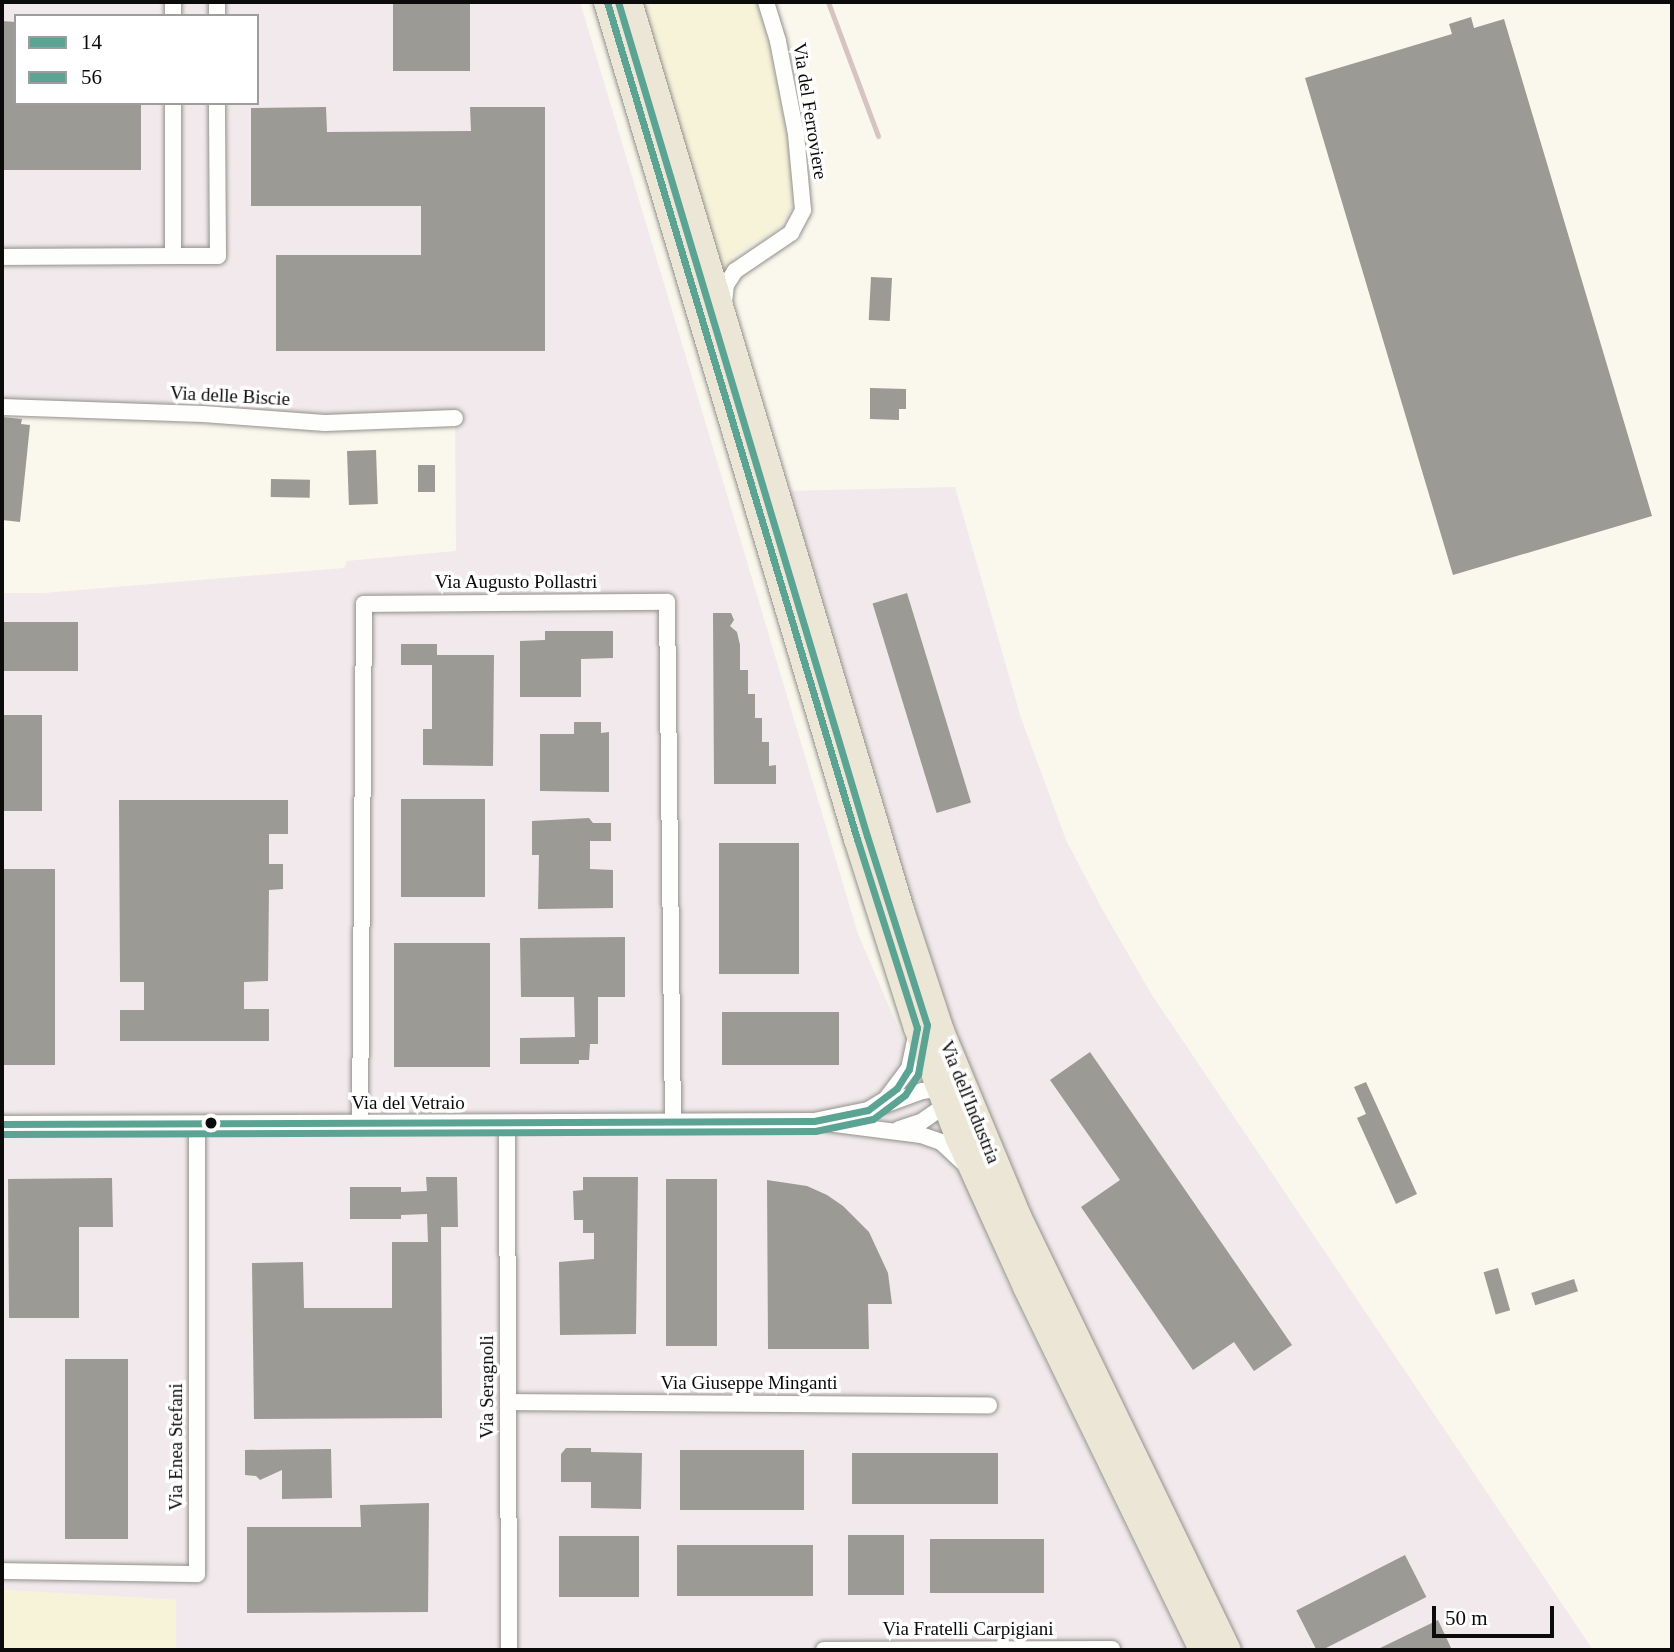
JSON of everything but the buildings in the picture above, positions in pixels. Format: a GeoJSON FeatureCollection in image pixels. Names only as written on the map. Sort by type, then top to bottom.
{"type":"FeatureCollection","features":[{"type":"Feature","properties":{"kind":"main road","name":"Via dell'Industria"},"geometry":{"type":"LineString","coordinates":[[607,2],[860,851],[917,1028],[949,1094],[1017,1216],[1228,1650]]}},
{"type":"Feature","properties":{"kind":"main road","name":"Via dell'Industria"},"geometry":{"type":"LineString","coordinates":[[629,2],[902,913],[949,1094],[973,1173],[1202,1650]]}},
{"type":"Feature","properties":{"kind":"street","name":"Via del Ferroviere"},"geometry":{"type":"LineString","coordinates":[[725,319],[724,293],[735,271],[791,233],[803,210],[796,134],[778,41],[766,2]]}},
{"type":"Feature","properties":{"kind":"street"},"geometry":{"type":"LineString","coordinates":[[173,105],[173,256]]}},
{"type":"Feature","properties":{"kind":"street"},"geometry":{"type":"LineString","coordinates":[[2,257],[218,256],[217,105]]}},
{"type":"Feature","properties":{"kind":"street","name":"Via delle Biscie"},"geometry":{"type":"LineString","coordinates":[[2,407],[203,414],[325,423],[455,418]]}},
{"type":"Feature","properties":{"kind":"street","name":"Via Augusto Pollastri"},"geometry":{"type":"LineString","coordinates":[[360,1124],[364,604],[667,602],[673,1123]]}},
{"type":"Feature","properties":{"kind":"street","name":"Via del Vetraio"},"geometry":{"type":"LineString","coordinates":[[868,1110],[897,1088],[909,1069],[917,1028]]}},
{"type":"Feature","properties":{"kind":"street","name":"Via del Vetraio"},"geometry":{"type":"LineString","coordinates":[[2,1124],[814,1121],[949,1094]]}},
{"type":"Feature","properties":{"kind":"street","name":"Via del Vetraio"},"geometry":{"type":"LineString","coordinates":[[896,1129],[921,1122],[949,1094]]}},
{"type":"Feature","properties":{"kind":"street","name":"Via del Vetraio"},"geometry":{"type":"LineString","coordinates":[[814,1121],[851,1128],[896,1129],[941,1143],[973,1173]]}},
{"type":"Feature","properties":{"kind":"street","name":"Via Enea Stefani"},"geometry":{"type":"LineString","coordinates":[[2,1571],[197,1574],[197,1124]]}},
{"type":"Feature","properties":{"kind":"street","name":"Via Seragnoli"},"geometry":{"type":"LineString","coordinates":[[507,1124],[509,1650]]}},
{"type":"Feature","properties":{"kind":"street","name":"Via Giuseppe Minganti"},"geometry":{"type":"LineString","coordinates":[[508,1402],[989,1405]]}},
{"type":"Feature","properties":{"kind":"street","name":"Via Fratelli Carpigiani"},"geometry":{"type":"LineString","coordinates":[[824,1650],[1112,1649]]}},
{"type":"Feature","properties":{"kind":"shaded area"},"geometry":{"type":"Polygon","coordinates":[[[2,2],[580,2],[858,934],[1008,1284],[1186,1650],[176,1650],[176,1600],[2,1590],[2,593],[44,593],[344,568],[347,561],[456,551],[455,418],[368,423],[2,408],[2,2]]]}},
{"type":"Feature","properties":{"kind":"shaded area"},"geometry":{"type":"Polygon","coordinates":[[[638,2],[756,2],[769,44],[787,137],[794,190],[792,209],[778,228],[732,257],[734,262],[721,273],[638,2]]]}},
{"type":"Feature","properties":{"kind":"shaded area"},"geometry":{"type":"Polygon","coordinates":[[[955,487],[1021,718],[1066,840],[1101,907],[1150,992],[1593,1650],[1239,1650],[1058,1276],[985,1116],[927,956],[787,491],[955,487]]]}},
{"type":"Feature","properties":{"kind":"shaded area"},"geometry":{"type":"Polygon","coordinates":[[[2,1590],[176,1600],[176,1650],[2,1650],[2,1590]]]}},
{"type":"Feature","properties":{"kind":"railway"},"geometry":{"type":"LineString","coordinates":[[828,2],[878,136]]}},
{"type":"Feature","properties":{"kind":"transit line","name":"14"},"geometry":{"type":"LineString","coordinates":[[2,1124],[814,1121],[868,1110],[897,1088],[909,1069],[917,1028],[857,839],[607,2]]}},
{"type":"Feature","properties":{"kind":"transit line","name":"56"},"geometry":{"type":"LineString","coordinates":[[2,1134],[815,1131],[873,1119],[905,1095],[918,1074],[927,1025],[867,836],[618,2]]}}]}
